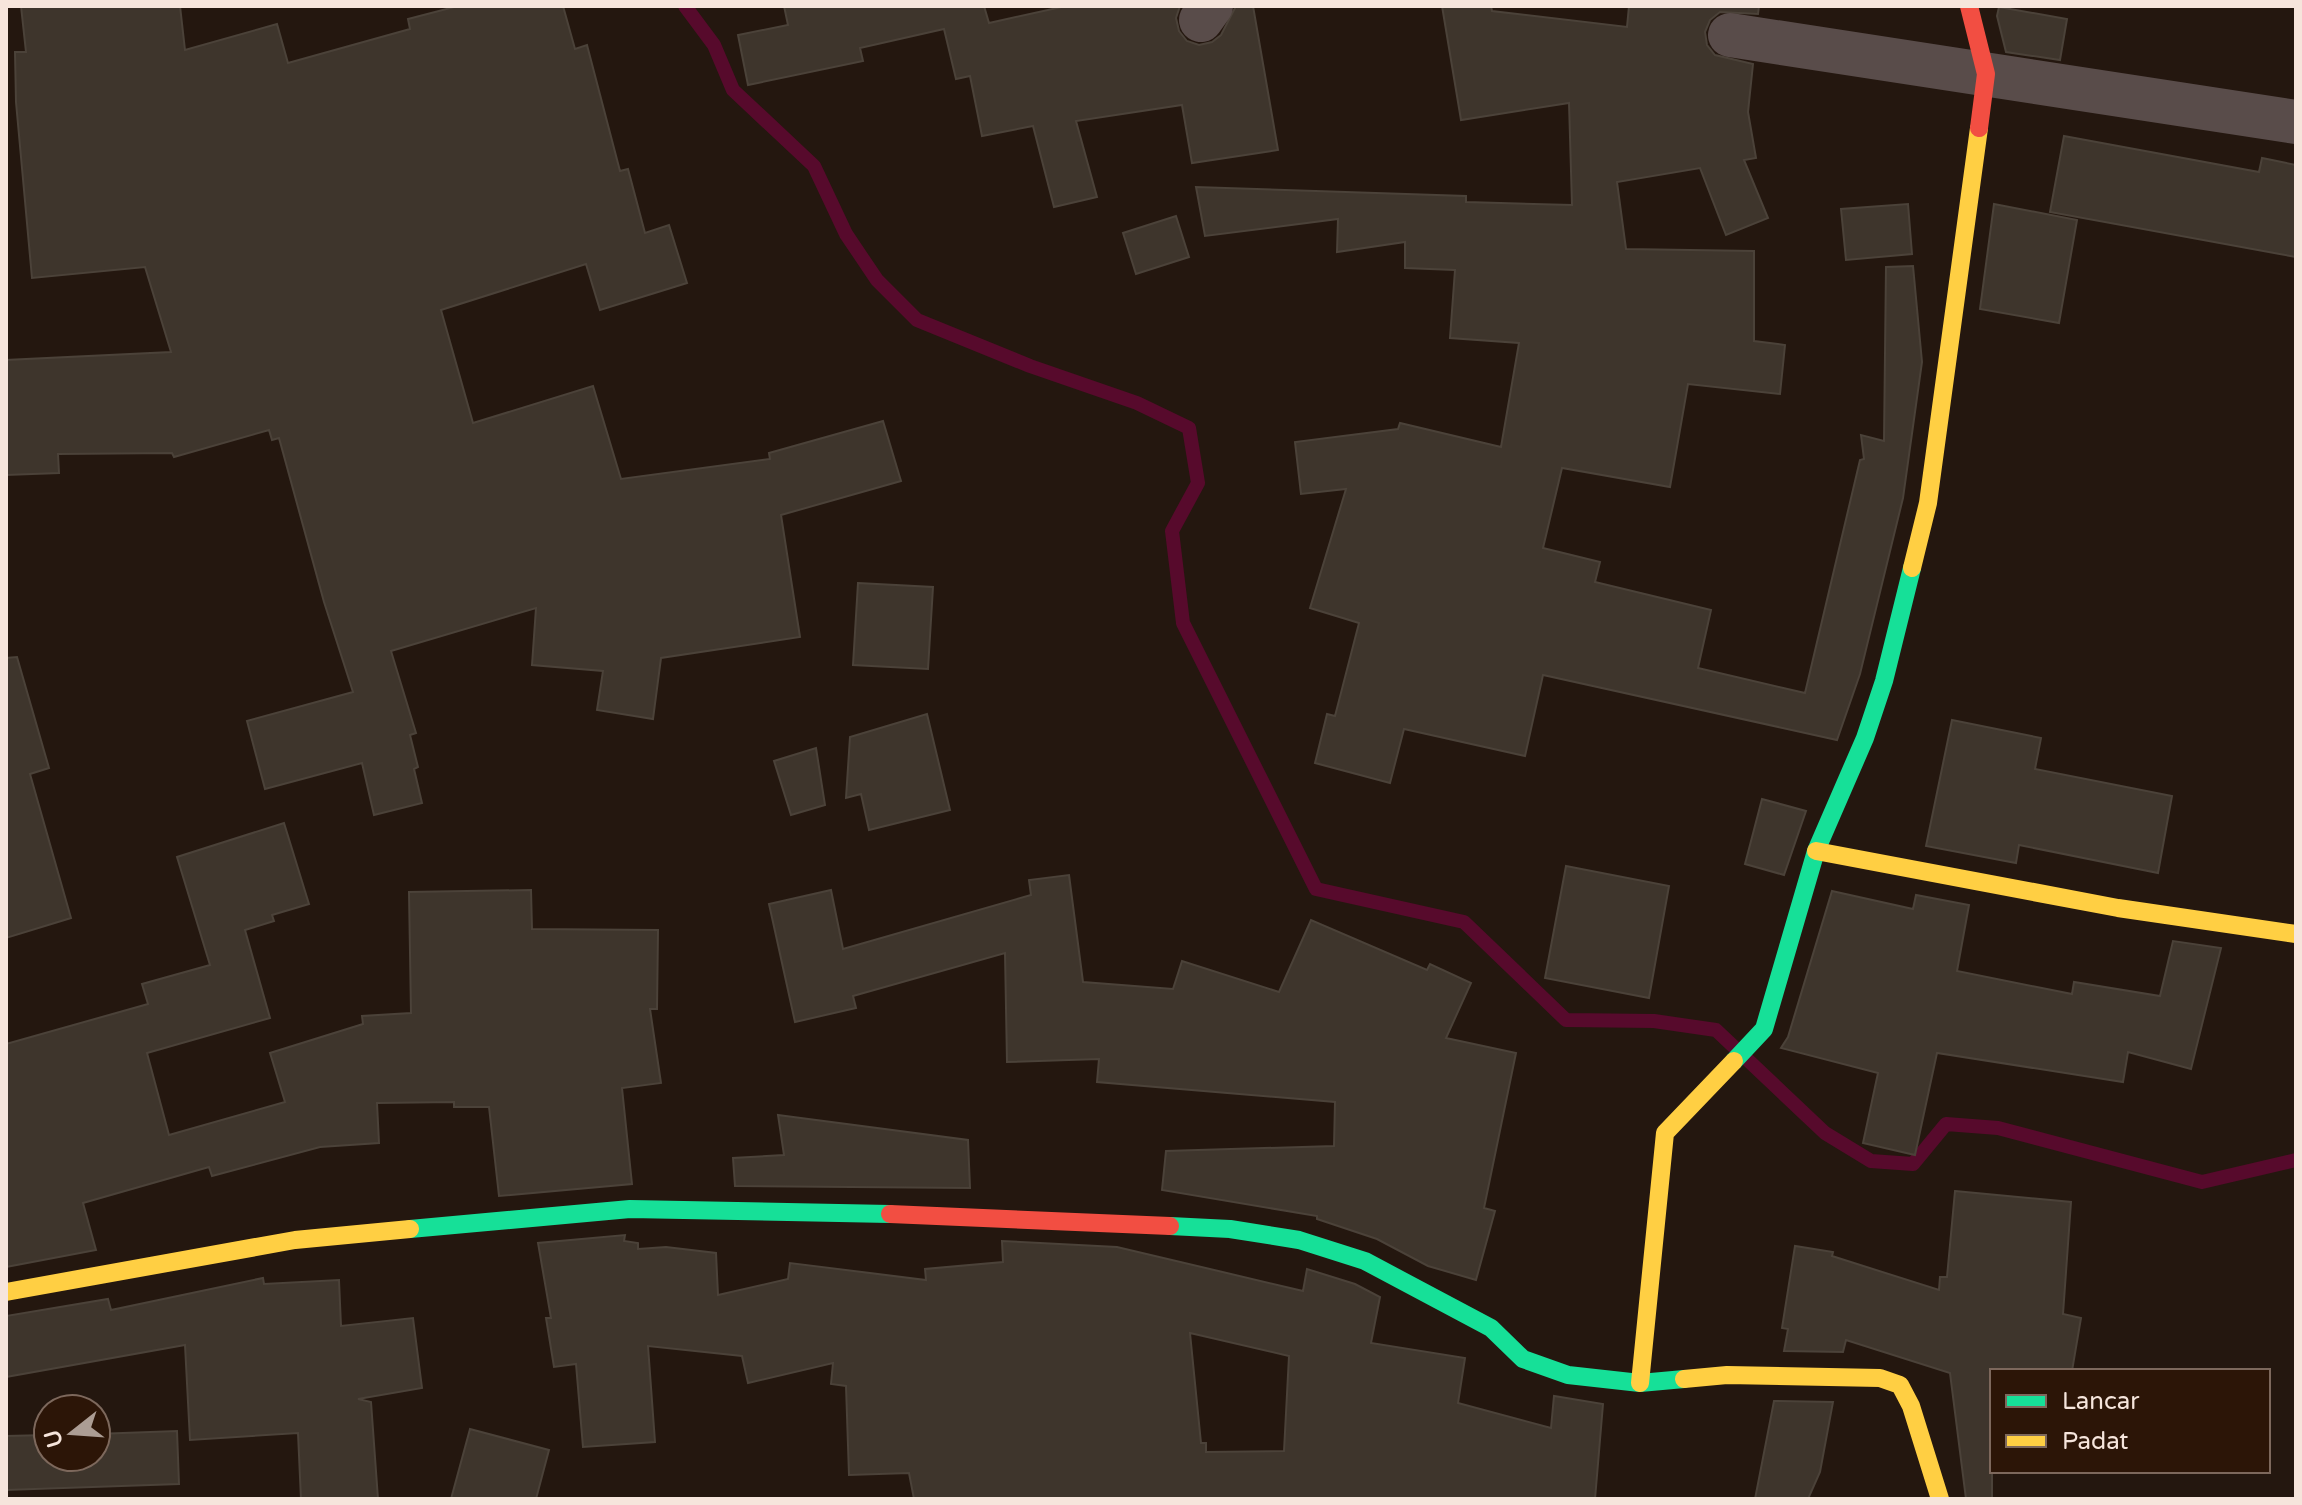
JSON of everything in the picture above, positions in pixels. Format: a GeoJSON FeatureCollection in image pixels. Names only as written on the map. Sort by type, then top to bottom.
{"type":"FeatureCollection","features":[{"type":"Feature","properties":{"kind":"street"},"geometry":{"type":"LineString","coordinates":[[1640,1383],[1665,1133],[1764,1029],[1800,915],[1816,851],[1884,681],[1928,503],[1986,74],[1969,6]]}},
{"type":"Feature","properties":{"kind":"street"},"geometry":{"type":"LineString","coordinates":[[1730,35],[2296,122]]}},
{"type":"Feature","properties":{"kind":"street"},"geometry":{"type":"LineString","coordinates":[[1816,851],[2118,908],[2296,934]]}},
{"type":"Feature","properties":{"kind":"street"},"geometry":{"type":"LineString","coordinates":[[6,1292],[295,1240],[630,1209],[1007,1216],[1230,1229],[1299,1240],[1352,1257],[1491,1328],[1523,1359],[1568,1375],[1640,1383],[1727,1375],[1880,1378],[1900,1385],[1911,1406],[1940,1499]]}},
{"type":"Feature","properties":{"kind":"building"},"geometry":{"type":"Polygon","coordinates":[[[21,6],[180,6],[185,50],[277,24],[288,63],[410,29],[408,19],[458,6],[563,6],[575,49],[587,45],[620,171],[628,169],[645,233],[669,225],[687,283],[600,310],[586,264],[441,310],[473,423],[593,386],[621,479],[770,459],[769,453],[883,421],[901,481],[781,515],[800,637],[661,658],[653,719],[597,710],[603,671],[532,665],[536,608],[391,651],[416,733],[410,735],[422,803],[374,815],[362,763],[265,789],[247,721],[353,692],[324,602],[279,438],[272,440],[269,430],[174,457],[172,453],[58,454],[59,473],[6,475],[6,360],[171,352],[145,267],[32,278],[16,102],[15,52],[26,52],[21,6]]]}},
{"type":"Feature","properties":{"kind":"building"},"geometry":{"type":"Polygon","coordinates":[[[784,6],[984,6],[989,23],[1066,6],[1180,6],[1176,18],[1179,31],[1187,41],[1199,45],[1212,42],[1221,35],[1236,6],[1253,6],[1278,150],[1192,163],[1182,105],[1076,121],[1097,197],[1054,207],[1033,126],[982,136],[970,76],[956,79],[944,29],[860,48],[863,61],[748,85],[738,35],[788,25],[784,6]]]}},
{"type":"Feature","properties":{"kind":"building"},"geometry":{"type":"Polygon","coordinates":[[[1442,6],[1491,6],[1492,11],[1627,27],[1629,6],[1759,6],[1758,14],[1720,12],[1710,20],[1705,32],[1707,45],[1715,55],[1753,64],[1748,112],[1756,158],[1744,160],[1768,218],[1726,235],[1700,168],[1617,182],[1626,249],[1754,251],[1754,341],[1785,345],[1780,394],[1688,384],[1670,487],[1562,468],[1543,548],[1600,562],[1595,582],[1711,610],[1698,668],[1805,693],[1860,460],[1864,459],[1861,435],[1884,441],[1886,267],[1913,266],[1922,362],[1903,498],[1860,674],[1837,740],[1543,675],[1525,756],[1404,729],[1390,783],[1315,763],[1327,714],[1335,716],[1359,623],[1310,608],[1346,489],[1301,494],[1295,442],[1398,429],[1400,423],[1501,447],[1519,343],[1450,338],[1455,270],[1405,268],[1405,242],[1337,252],[1338,219],[1205,236],[1196,187],[1466,196],[1466,202],[1572,205],[1569,103],[1461,120],[1442,6]]]}},
{"type":"Feature","properties":{"kind":"building"},"geometry":{"type":"Polygon","coordinates":[[[1999,7],[2067,19],[2060,60],[2006,52],[1997,16],[1999,7]]]}},
{"type":"Feature","properties":{"kind":"building"},"geometry":{"type":"Polygon","coordinates":[[[2064,136],[2259,172],[2262,158],[2296,165],[2296,257],[2050,212],[2064,136]]]}},
{"type":"Feature","properties":{"kind":"building"},"geometry":{"type":"Polygon","coordinates":[[[1908,204],[1912,254],[1846,260],[1841,209],[1908,204]]]}},
{"type":"Feature","properties":{"kind":"building"},"geometry":{"type":"Polygon","coordinates":[[[1994,204],[2077,220],[2059,323],[1980,309],[1994,204]]]}},
{"type":"Feature","properties":{"kind":"building"},"geometry":{"type":"Polygon","coordinates":[[[1176,216],[1189,257],[1136,274],[1123,233],[1176,216]]]}},
{"type":"Feature","properties":{"kind":"building"},"geometry":{"type":"Polygon","coordinates":[[[858,583],[933,587],[928,669],[853,665],[858,583]]]}},
{"type":"Feature","properties":{"kind":"building"},"geometry":{"type":"Polygon","coordinates":[[[17,657],[49,768],[30,774],[71,918],[6,938],[6,658],[17,657]]]}},
{"type":"Feature","properties":{"kind":"building"},"geometry":{"type":"Polygon","coordinates":[[[927,714],[950,810],[869,830],[861,794],[846,798],[850,737],[927,714]]]}},
{"type":"Feature","properties":{"kind":"building"},"geometry":{"type":"Polygon","coordinates":[[[1952,720],[2041,738],[2035,769],[2172,796],[2158,873],[2019,845],[2016,863],[1926,846],[1952,720]]]}},
{"type":"Feature","properties":{"kind":"building"},"geometry":{"type":"Polygon","coordinates":[[[816,748],[825,805],[791,815],[774,761],[816,748]]]}},
{"type":"Feature","properties":{"kind":"building"},"geometry":{"type":"Polygon","coordinates":[[[1762,799],[1806,811],[1784,875],[1745,864],[1762,799]]]}},
{"type":"Feature","properties":{"kind":"building"},"geometry":{"type":"Polygon","coordinates":[[[284,823],[309,904],[272,915],[274,921],[245,930],[270,1018],[147,1053],[169,1135],[285,1102],[270,1053],[363,1024],[362,1016],[411,1013],[409,892],[531,890],[532,929],[658,930],[657,1009],[650,1009],[661,1083],[622,1088],[632,1184],[499,1196],[489,1107],[454,1107],[454,1102],[377,1103],[379,1143],[320,1147],[212,1176],[209,1167],[83,1203],[96,1250],[6,1267],[6,1044],[148,1004],[142,984],[210,965],[177,857],[284,823]]]}},
{"type":"Feature","properties":{"kind":"building"},"geometry":{"type":"Polygon","coordinates":[[[1566,866],[1669,886],[1649,998],[1545,978],[1566,866]]]}},
{"type":"Feature","properties":{"kind":"building"},"geometry":{"type":"Polygon","coordinates":[[[1069,875],[1083,982],[1173,989],[1182,961],[1279,992],[1311,920],[1427,970],[1430,964],[1471,983],[1446,1038],[1516,1053],[1484,1208],[1495,1211],[1476,1280],[1428,1266],[1377,1239],[1317,1219],[1317,1216],[1162,1190],[1166,1151],[1334,1146],[1335,1102],[1097,1082],[1099,1059],[1007,1062],[1005,953],[853,996],[856,1008],[795,1022],[769,904],[831,890],[843,949],[1031,895],[1029,880],[1069,875]]]}},
{"type":"Feature","properties":{"kind":"building"},"geometry":{"type":"Polygon","coordinates":[[[1832,891],[1913,909],[1916,895],[1969,905],[1957,971],[2072,994],[2074,982],[2160,996],[2173,941],[2221,948],[2191,1069],[2128,1052],[2123,1082],[1937,1053],[1915,1155],[1863,1143],[1878,1073],[1781,1048],[1788,1037],[1832,891]]]}},
{"type":"Feature","properties":{"kind":"building"},"geometry":{"type":"Polygon","coordinates":[[[778,1115],[968,1140],[970,1188],[735,1186],[733,1158],[784,1155],[778,1115]]]}},
{"type":"Feature","properties":{"kind":"building"},"geometry":{"type":"Polygon","coordinates":[[[1955,1191],[2071,1202],[2063,1314],[2081,1318],[2072,1369],[1990,1369],[1992,1499],[1966,1499],[1950,1373],[1846,1340],[1843,1352],[1784,1351],[1788,1329],[1782,1328],[1795,1246],[1833,1252],[1832,1256],[1939,1290],[1940,1277],[1947,1277],[1955,1191]]]}},
{"type":"Feature","properties":{"kind":"building"},"geometry":{"type":"Polygon","coordinates":[[[625,1235],[624,1241],[638,1243],[638,1249],[666,1247],[716,1253],[718,1295],[788,1279],[790,1263],[926,1280],[925,1269],[1003,1262],[1002,1241],[1117,1247],[1303,1291],[1307,1269],[1355,1284],[1380,1297],[1371,1343],[1465,1358],[1458,1403],[1551,1428],[1554,1396],[1603,1404],[1595,1499],[914,1499],[909,1473],[849,1475],[846,1386],[831,1384],[833,1363],[748,1383],[742,1356],[648,1346],[655,1442],[583,1447],[576,1364],[554,1367],[546,1318],[551,1318],[538,1243],[625,1235]],[[1190,1333],[1201,1443],[1206,1443],[1206,1452],[1284,1451],[1289,1356],[1190,1333]]]}},
{"type":"Feature","properties":{"kind":"building"},"geometry":{"type":"Polygon","coordinates":[[[263,1278],[264,1284],[339,1280],[341,1326],[413,1318],[422,1388],[358,1399],[371,1402],[378,1499],[301,1499],[298,1433],[190,1440],[185,1345],[6,1377],[6,1316],[108,1299],[111,1310],[263,1278]]]}},
{"type":"Feature","properties":{"kind":"building"},"geometry":{"type":"Polygon","coordinates":[[[1774,1401],[1833,1402],[1820,1472],[1808,1499],[1755,1499],[1774,1401]]]}},
{"type":"Feature","properties":{"kind":"building"},"geometry":{"type":"Polygon","coordinates":[[[470,1429],[549,1450],[536,1499],[451,1499],[470,1429]]]}},
{"type":"Feature","properties":{"kind":"building"},"geometry":{"type":"Polygon","coordinates":[[[177,1431],[179,1484],[6,1490],[6,1436],[32,1435],[32,1473],[112,1473],[112,1433],[177,1431]]]}},
{"type":"Feature","properties":{"kind":"waterway"},"geometry":{"type":"LineString","coordinates":[[685,6],[714,45],[733,90],[814,166],[846,234],[877,280],[917,320],[1030,366],[1137,403],[1189,428],[1198,483],[1172,531],[1183,623],[1316,889],[1464,922],[1566,1020],[1654,1021],[1716,1030],[1825,1133],[1871,1161],[1913,1164],[1946,1124],[1998,1128],[2202,1182],[2296,1160]]}},
{"type":"Feature","properties":{"kind":"traffic: fast"},"geometry":{"type":"LineString","coordinates":[[1734,1061],[1764,1029],[1816,851],[1865,738],[1884,681],[1912,568]]}},
{"type":"Feature","properties":{"kind":"traffic: fast"},"geometry":{"type":"LineString","coordinates":[[410,1229],[630,1209],[890,1214]]}},
{"type":"Feature","properties":{"kind":"traffic: fast"},"geometry":{"type":"LineString","coordinates":[[1170,1226],[1230,1229],[1299,1240],[1365,1261],[1491,1328],[1523,1359],[1568,1375],[1640,1383],[1684,1379]]}},
{"type":"Feature","properties":{"kind":"traffic: slow"},"geometry":{"type":"LineString","coordinates":[[1912,568],[1928,503],[1979,128]]}},
{"type":"Feature","properties":{"kind":"traffic: slow"},"geometry":{"type":"LineString","coordinates":[[1816,851],[2118,908],[2296,934]]}},
{"type":"Feature","properties":{"kind":"traffic: slow"},"geometry":{"type":"LineString","coordinates":[[1640,1383],[1665,1133],[1734,1061]]}},
{"type":"Feature","properties":{"kind":"traffic: slow"},"geometry":{"type":"LineString","coordinates":[[6,1292],[295,1240],[410,1229]]}},
{"type":"Feature","properties":{"kind":"traffic: slow"},"geometry":{"type":"LineString","coordinates":[[1684,1379],[1727,1375],[1880,1378],[1900,1385],[1911,1406],[1940,1499]]}},
{"type":"Feature","properties":{"kind":"traffic: jam"},"geometry":{"type":"LineString","coordinates":[[1969,6],[1986,74],[1979,128]]}},
{"type":"Feature","properties":{"kind":"traffic: jam"},"geometry":{"type":"LineString","coordinates":[[890,1214],[1170,1226]]}}]}
